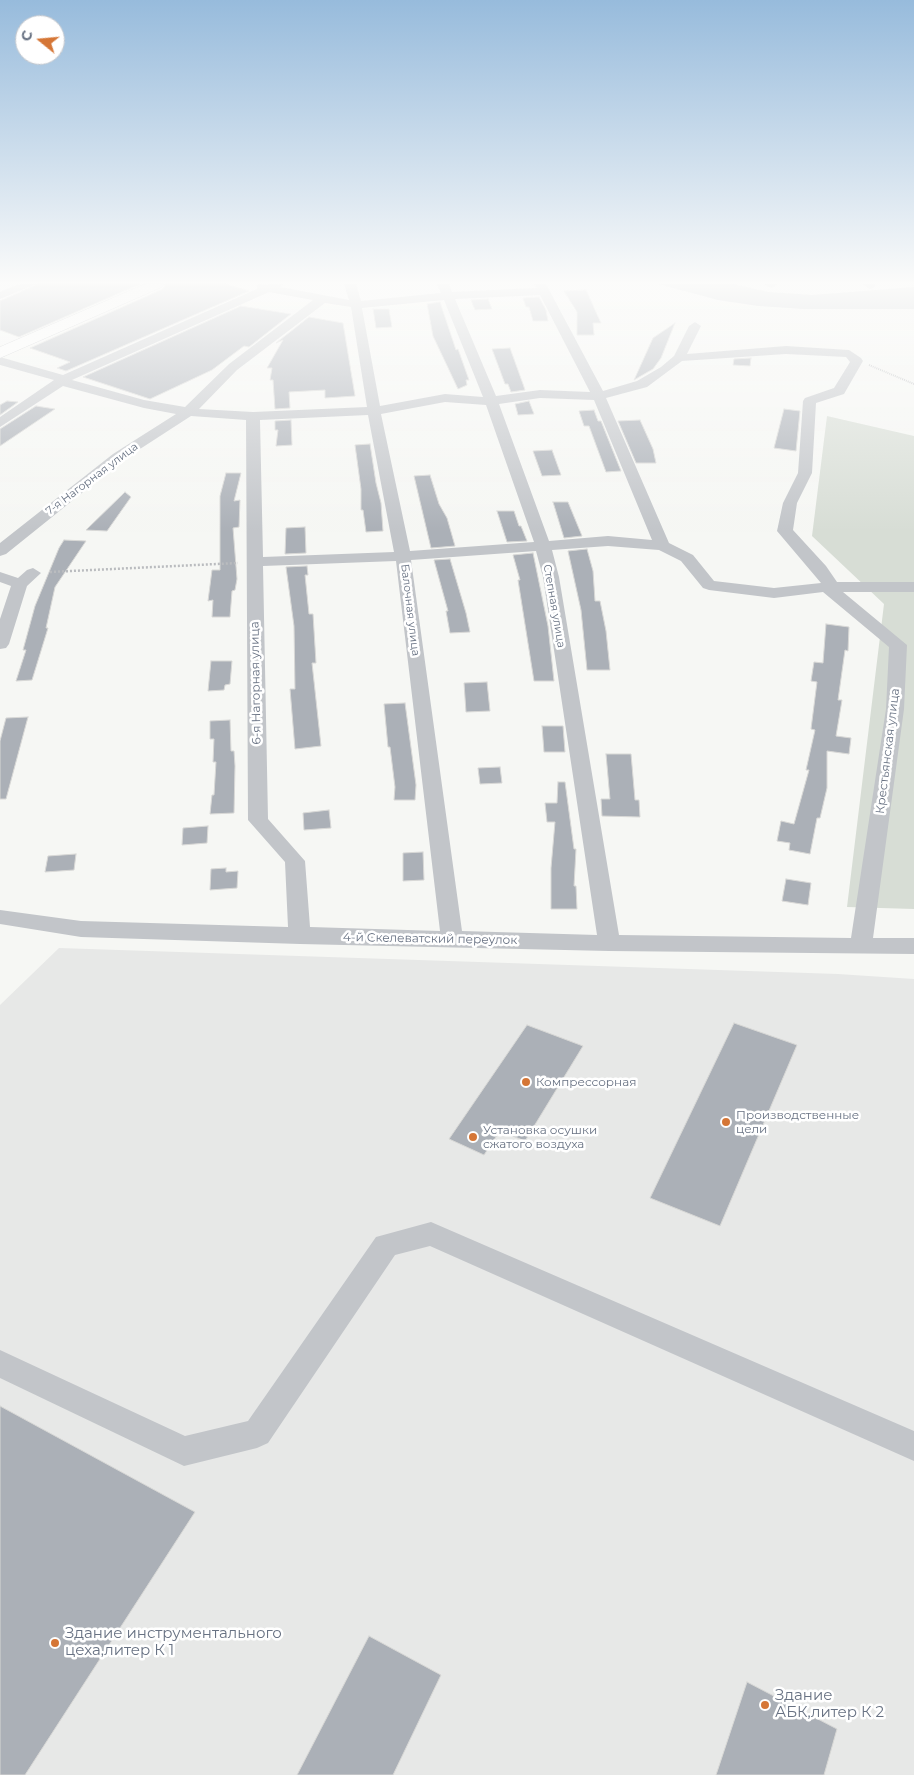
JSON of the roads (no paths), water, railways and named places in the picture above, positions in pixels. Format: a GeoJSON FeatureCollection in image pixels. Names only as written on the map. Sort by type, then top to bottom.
{"type":"FeatureCollection","features":[{"type":"Feature","properties":{"kind":"street"},"geometry":{"type":"LineString","coordinates":[[21,367],[64,379],[68,385],[188,412],[253,416],[374,411],[445,398],[491,401],[540,394],[599,396],[642,384],[669,367]]}},
{"type":"Feature","properties":{"kind":"street"},"geometry":{"type":"LineString","coordinates":[[0,423],[64,379],[91,367]]}},
{"type":"Feature","properties":{"kind":"street"},"geometry":{"type":"LineString","coordinates":[[188,412],[233,367]]}},
{"type":"Feature","properties":{"kind":"street","name":"Балочная улица"},"geometry":{"type":"LineString","coordinates":[[366,367],[403,556],[452,940]]}},
{"type":"Feature","properties":{"kind":"street","name":"Степная улица"},"geometry":{"type":"LineString","coordinates":[[477,367],[543,546],[551,576],[609,943]]}},
{"type":"Feature","properties":{"kind":"street"},"geometry":{"type":"LineString","coordinates":[[584,367],[599,396],[662,546]]}},
{"type":"Feature","properties":{"kind":"street"},"geometry":{"type":"LineString","coordinates":[[827,587],[829,583],[820,569],[785,531],[790,504],[804,473],[810,400],[839,391],[854,367]]}},
{"type":"Feature","properties":{"kind":"street"},"geometry":{"type":"LineString","coordinates":[[46,391],[96,392]]}},
{"type":"Feature","properties":{"kind":"street","name":"7-я Нагорная улица"},"geometry":{"type":"LineString","coordinates":[[0,551],[118,457],[188,412]]}},
{"type":"Feature","properties":{"kind":"street","name":"6-я Нагорная улица"},"geometry":{"type":"LineString","coordinates":[[253,416],[258,820],[295,861],[300,936]]}},
{"type":"Feature","properties":{"kind":"street"},"geometry":{"type":"LineString","coordinates":[[254,562],[403,556],[608,541],[662,546],[687,558],[709,585],[774,593],[827,587],[914,587]]}},
{"type":"Feature","properties":{"kind":"street"},"geometry":{"type":"LineString","coordinates":[[0,644],[20,584],[33,573]]}},
{"type":"Feature","properties":{"kind":"street"},"geometry":{"type":"LineString","coordinates":[[0,577],[20,584]]}},
{"type":"Feature","properties":{"kind":"street","name":"Крестьянская улица"},"geometry":{"type":"LineString","coordinates":[[827,587],[898,645],[895,709],[861,946]]}},
{"type":"Feature","properties":{"kind":"street","name":"4-й Скелеватский переулок"},"geometry":{"type":"LineString","coordinates":[[0,917],[81,929],[300,936],[609,943],[914,946]]}},
{"type":"Feature","properties":{"kind":"street"},"geometry":{"type":"LineString","coordinates":[[0,1363],[184,1451],[257,1433],[386,1245],[432,1234],[914,1446]]}},
{"type":"Feature","properties":{"kind":"place","name":"Компрессорная"},"geometry":{"type":"Point","coordinates":[526,1082]}},
{"type":"Feature","properties":{"kind":"place","name":"Производственные цели"},"geometry":{"type":"Point","coordinates":[726,1122]}},
{"type":"Feature","properties":{"kind":"place","name":"Установка осушки сжатого воздуха"},"geometry":{"type":"Point","coordinates":[473,1137]}},
{"type":"Feature","properties":{"kind":"place","name":"Здание инструментального цеха,литер К 1"},"geometry":{"type":"Point","coordinates":[55,1643]}},
{"type":"Feature","properties":{"kind":"place","name":"Здание АБК,литер К 2"},"geometry":{"type":"Point","coordinates":[765,1705]}}]}
